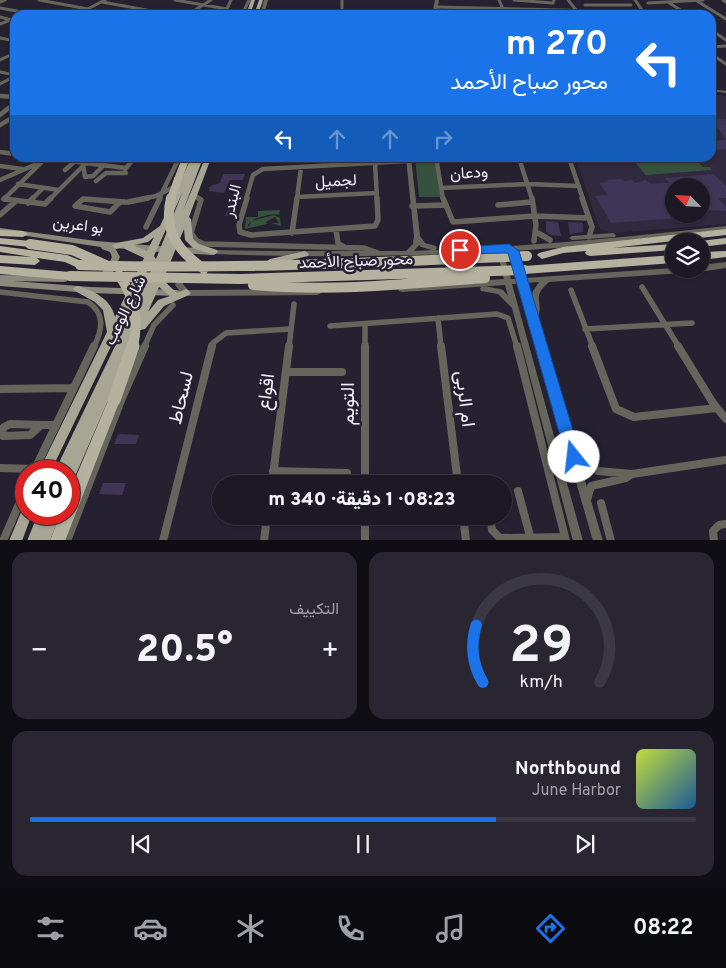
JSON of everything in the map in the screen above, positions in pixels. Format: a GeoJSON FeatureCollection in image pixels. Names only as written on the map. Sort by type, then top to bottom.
{"type":"FeatureCollection","features":[{"type":"Feature","properties":{"kind":"highway"},"geometry":{"type":"LineString","coordinates":[[184,162],[173,180],[167,213],[172,238],[182,252],[198,266],[218,276],[241,283],[274,288],[404,284],[516,276],[530,270]]}},
{"type":"Feature","properties":{"kind":"highway"},"geometry":{"type":"LineString","coordinates":[[542,255],[563,250],[726,232]]}},
{"type":"Feature","properties":{"kind":"highway"},"geometry":{"type":"LineString","coordinates":[[0,239],[23,234]]}},
{"type":"Feature","properties":{"kind":"highway"},"geometry":{"type":"LineString","coordinates":[[0,239],[67,259],[80,265]]}},
{"type":"Feature","properties":{"kind":"highway"},"geometry":{"type":"LineString","coordinates":[[0,239],[78,252],[111,268],[122,279],[134,303],[137,331],[130,360],[118,399],[80,485]]}},
{"type":"Feature","properties":{"kind":"highway"},"geometry":{"type":"LineString","coordinates":[[710,243],[726,241]]}},
{"type":"Feature","properties":{"kind":"highway","name":"محور صباح الأحمد"},"geometry":{"type":"LineString","coordinates":[[80,265],[176,268],[260,267],[527,256],[665,248]]}},
{"type":"Feature","properties":{"kind":"highway"},"geometry":{"type":"LineString","coordinates":[[710,255],[726,254]]}},
{"type":"Feature","properties":{"kind":"highway"},"geometry":{"type":"LineString","coordinates":[[0,259],[80,265]]}},
{"type":"Feature","properties":{"kind":"highway","name":"محور صباح الأحمد"},"geometry":{"type":"LineString","coordinates":[[0,270],[134,280],[259,280],[530,270],[665,260]]}},
{"type":"Feature","properties":{"kind":"highway"},"geometry":{"type":"LineString","coordinates":[[57,540],[63,525]]}},
{"type":"Feature","properties":{"kind":"main road"},"geometry":{"type":"LineString","coordinates":[[244,8],[253,0]]}},
{"type":"Feature","properties":{"kind":"main road","name":"شارع الوعب"},"geometry":{"type":"LineString","coordinates":[[43,460],[138,280],[165,224],[176,190],[192,162]]}},
{"type":"Feature","properties":{"kind":"main road"},"geometry":{"type":"LineString","coordinates":[[66,460],[84,419],[147,295],[199,162]]}},
{"type":"Feature","properties":{"kind":"main road"},"geometry":{"type":"LineString","coordinates":[[167,247],[176,240],[206,162]]}},
{"type":"Feature","properties":{"kind":"main road"},"geometry":{"type":"LineString","coordinates":[[187,211],[189,240],[196,246],[214,252]]}},
{"type":"Feature","properties":{"kind":"main road"},"geometry":{"type":"LineString","coordinates":[[116,246],[145,240],[165,224]]}},
{"type":"Feature","properties":{"kind":"main road","name":"بو اعرين"},"geometry":{"type":"LineString","coordinates":[[0,225],[23,234],[128,247]]}},
{"type":"Feature","properties":{"kind":"main road"},"geometry":{"type":"LineString","coordinates":[[90,279],[108,272],[116,257],[112,250],[96,244]]}},
{"type":"Feature","properties":{"kind":"main road"},"geometry":{"type":"LineString","coordinates":[[128,247],[151,252],[158,269],[158,281],[173,293]]}},
{"type":"Feature","properties":{"kind":"main road","name":"محور صباح الأحمد"},"geometry":{"type":"LineString","coordinates":[[151,252],[167,247],[214,252]]}},
{"type":"Feature","properties":{"kind":"main road"},"geometry":{"type":"LineString","coordinates":[[0,278],[138,280],[158,269],[195,265],[266,263],[305,254]]}},
{"type":"Feature","properties":{"kind":"main road"},"geometry":{"type":"LineString","coordinates":[[130,296],[158,269]]}},
{"type":"Feature","properties":{"kind":"main road","name":"شارع الوعب"},"geometry":{"type":"LineString","coordinates":[[77,460],[116,377],[125,348],[147,295],[158,281]]}},
{"type":"Feature","properties":{"kind":"main road"},"geometry":{"type":"LineString","coordinates":[[0,283],[78,289],[130,296],[147,295]]}},
{"type":"Feature","properties":{"kind":"main road"},"geometry":{"type":"LineString","coordinates":[[78,289],[99,300],[108,308],[112,321],[111,333]]}},
{"type":"Feature","properties":{"kind":"main road"},"geometry":{"type":"LineString","coordinates":[[125,348],[161,303],[186,293]]}},
{"type":"Feature","properties":{"kind":"main road","name":"محور صباح الأحمد"},"geometry":{"type":"LineString","coordinates":[[147,295],[186,293]]}},
{"type":"Feature","properties":{"kind":"main road"},"geometry":{"type":"LineString","coordinates":[[118,399],[116,377],[132,377]]}},
{"type":"Feature","properties":{"kind":"main road"},"geometry":{"type":"LineString","coordinates":[[15,540],[21,525]]}},
{"type":"Feature","properties":{"kind":"main road"},"geometry":{"type":"LineString","coordinates":[[33,540],[39,525]]}},
{"type":"Feature","properties":{"kind":"main road"},"geometry":{"type":"LineString","coordinates":[[43,540],[49,525]]}},
{"type":"Feature","properties":{"kind":"street"},"geometry":{"type":"LineString","coordinates":[[0,2],[5,0]]}},
{"type":"Feature","properties":{"kind":"street"},"geometry":{"type":"LineString","coordinates":[[39,0],[88,9],[104,1],[149,10]]}},
{"type":"Feature","properties":{"kind":"street"},"geometry":{"type":"LineString","coordinates":[[175,0],[227,9],[231,0]]}},
{"type":"Feature","properties":{"kind":"street"},"geometry":{"type":"LineString","coordinates":[[195,10],[211,0]]}},
{"type":"Feature","properties":{"kind":"street"},"geometry":{"type":"LineString","coordinates":[[244,8],[249,0]]}},
{"type":"Feature","properties":{"kind":"street"},"geometry":{"type":"LineString","coordinates":[[437,10],[438,0]]}},
{"type":"Feature","properties":{"kind":"street"},"geometry":{"type":"LineString","coordinates":[[499,0],[503,9]]}},
{"type":"Feature","properties":{"kind":"street"},"geometry":{"type":"LineString","coordinates":[[514,0],[553,3],[554,0]]}},
{"type":"Feature","properties":{"kind":"street"},"geometry":{"type":"LineString","coordinates":[[568,0],[576,10]]}},
{"type":"Feature","properties":{"kind":"street"},"geometry":{"type":"LineString","coordinates":[[582,0],[589,10]]}},
{"type":"Feature","properties":{"kind":"street"},"geometry":{"type":"LineString","coordinates":[[600,0],[604,5]]}},
{"type":"Feature","properties":{"kind":"street"},"geometry":{"type":"LineString","coordinates":[[618,0],[622,5]]}},
{"type":"Feature","properties":{"kind":"street"},"geometry":{"type":"LineString","coordinates":[[695,0],[711,10]]}},
{"type":"Feature","properties":{"kind":"street"},"geometry":{"type":"LineString","coordinates":[[648,3],[703,0]]}},
{"type":"Feature","properties":{"kind":"street"},"geometry":{"type":"LineString","coordinates":[[534,1],[543,9]]}},
{"type":"Feature","properties":{"kind":"street"},"geometry":{"type":"LineString","coordinates":[[541,2],[543,9]]}},
{"type":"Feature","properties":{"kind":"street"},"geometry":{"type":"LineString","coordinates":[[668,2],[680,10]]}},
{"type":"Feature","properties":{"kind":"street"},"geometry":{"type":"LineString","coordinates":[[585,5],[631,5]]}},
{"type":"Feature","properties":{"kind":"street"},"geometry":{"type":"LineString","coordinates":[[438,7],[576,10]]}},
{"type":"Feature","properties":{"kind":"street"},"geometry":{"type":"LineString","coordinates":[[0,17],[10,20]]}},
{"type":"Feature","properties":{"kind":"street"},"geometry":{"type":"LineString","coordinates":[[0,24],[10,20]]}},
{"type":"Feature","properties":{"kind":"street"},"geometry":{"type":"LineString","coordinates":[[0,115],[10,106]]}},
{"type":"Feature","properties":{"kind":"street"},"geometry":{"type":"LineString","coordinates":[[0,152],[8,153]]}},
{"type":"Feature","properties":{"kind":"street"},"geometry":{"type":"LineString","coordinates":[[0,180],[40,162]]}},
{"type":"Feature","properties":{"kind":"street"},"geometry":{"type":"LineString","coordinates":[[44,162],[4,198],[45,204],[82,162]]}},
{"type":"Feature","properties":{"kind":"street"},"geometry":{"type":"LineString","coordinates":[[66,162],[82,162]]}},
{"type":"Feature","properties":{"kind":"street"},"geometry":{"type":"LineString","coordinates":[[82,162],[84,177],[94,174],[104,165]]}},
{"type":"Feature","properties":{"kind":"street"},"geometry":{"type":"LineString","coordinates":[[94,162],[125,171]]}},
{"type":"Feature","properties":{"kind":"street"},"geometry":{"type":"LineString","coordinates":[[96,181],[108,172],[125,171],[132,162]]}},
{"type":"Feature","properties":{"kind":"street"},"geometry":{"type":"LineString","coordinates":[[146,227],[162,193],[173,180],[178,162]]}},
{"type":"Feature","properties":{"kind":"street","name":"البندر"},"geometry":{"type":"LineString","coordinates":[[375,163],[378,220],[375,226],[248,235],[240,232],[239,228],[254,173],[263,169],[383,162]]}},
{"type":"Feature","properties":{"kind":"street"},"geometry":{"type":"LineString","coordinates":[[408,162],[417,236],[416,246],[409,252]]}},
{"type":"Feature","properties":{"kind":"street"},"geometry":{"type":"LineString","coordinates":[[438,162],[441,188],[450,220],[457,224],[534,216],[589,218]]}},
{"type":"Feature","properties":{"kind":"street"},"geometry":{"type":"LineString","coordinates":[[521,162],[528,184],[538,233],[534,241]]}},
{"type":"Feature","properties":{"kind":"street"},"geometry":{"type":"LineString","coordinates":[[570,162],[592,227],[605,238]]}},
{"type":"Feature","properties":{"kind":"street"},"geometry":{"type":"LineString","coordinates":[[64,170],[73,163]]}},
{"type":"Feature","properties":{"kind":"street"},"geometry":{"type":"LineString","coordinates":[[0,166],[24,169]]}},
{"type":"Feature","properties":{"kind":"street"},"geometry":{"type":"LineString","coordinates":[[292,233],[301,167]]}},
{"type":"Feature","properties":{"kind":"street"},"geometry":{"type":"LineString","coordinates":[[94,174],[101,176]]}},
{"type":"Feature","properties":{"kind":"street"},"geometry":{"type":"LineString","coordinates":[[124,202],[110,212],[76,206],[82,200],[137,202],[176,190],[173,180]]}},
{"type":"Feature","properties":{"kind":"street"},"geometry":{"type":"LineString","coordinates":[[18,184],[59,190]]}},
{"type":"Feature","properties":{"kind":"street","name":"ودعان"},"geometry":{"type":"LineString","coordinates":[[441,188],[528,184],[579,186]]}},
{"type":"Feature","properties":{"kind":"street"},"geometry":{"type":"LineString","coordinates":[[28,203],[43,188]]}},
{"type":"Feature","properties":{"kind":"street","name":"لجميل"},"geometry":{"type":"LineString","coordinates":[[297,197],[376,193]]}},
{"type":"Feature","properties":{"kind":"street"},"geometry":{"type":"LineString","coordinates":[[194,195],[201,200],[190,233],[200,243],[231,246],[364,248],[378,253]]}},
{"type":"Feature","properties":{"kind":"street"},"geometry":{"type":"LineString","coordinates":[[91,210],[98,200]]}},
{"type":"Feature","properties":{"kind":"street"},"geometry":{"type":"LineString","coordinates":[[0,215],[16,201]]}},
{"type":"Feature","properties":{"kind":"street"},"geometry":{"type":"LineString","coordinates":[[498,205],[532,202]]}},
{"type":"Feature","properties":{"kind":"street"},"geometry":{"type":"LineString","coordinates":[[412,206],[446,205]]}},
{"type":"Feature","properties":{"kind":"street"},"geometry":{"type":"LineString","coordinates":[[589,237],[592,227]]}},
{"type":"Feature","properties":{"kind":"street","name":"محور صباح الأحمد"},"geometry":{"type":"LineString","coordinates":[[417,236],[423,245],[430,248],[589,237],[656,237],[726,228]]}},
{"type":"Feature","properties":{"kind":"street"},"geometry":{"type":"LineString","coordinates":[[336,230],[338,243],[346,248]]}},
{"type":"Feature","properties":{"kind":"street"},"geometry":{"type":"LineString","coordinates":[[538,233],[550,240]]}},
{"type":"Feature","properties":{"kind":"street","name":"محور صباح الأحمد"},"geometry":{"type":"LineString","coordinates":[[214,252],[305,254],[512,250],[593,244],[605,238]]}},
{"type":"Feature","properties":{"kind":"street"},"geometry":{"type":"LineString","coordinates":[[456,287],[476,279],[479,274],[478,262],[468,253],[460,250]]}},
{"type":"Feature","properties":{"kind":"street"},"geometry":{"type":"LineString","coordinates":[[578,540],[502,256],[512,250],[546,359],[598,540]]}},
{"type":"Feature","properties":{"kind":"street"},"geometry":{"type":"LineString","coordinates":[[186,293],[180,287],[179,279],[185,271],[195,265]]}},
{"type":"Feature","properties":{"kind":"street","name":"محور صباح الأحمد"},"geometry":{"type":"LineString","coordinates":[[710,268],[726,266]]}},
{"type":"Feature","properties":{"kind":"street","name":"محور صباح الأحمد"},"geometry":{"type":"LineString","coordinates":[[186,293],[294,293],[456,287],[665,272]]}},
{"type":"Feature","properties":{"kind":"street"},"geometry":{"type":"LineString","coordinates":[[546,359],[546,350],[534,303],[539,286],[549,280]]}},
{"type":"Feature","properties":{"kind":"street"},"geometry":{"type":"LineString","coordinates":[[456,287],[496,290],[506,298],[518,313]]}},
{"type":"Feature","properties":{"kind":"street"},"geometry":{"type":"LineString","coordinates":[[642,287],[726,420]]}},
{"type":"Feature","properties":{"kind":"street"},"geometry":{"type":"LineString","coordinates":[[571,290],[612,405],[622,413],[634,417],[717,408]]}},
{"type":"Feature","properties":{"kind":"street","name":"شارع الوعب"},"geometry":{"type":"LineString","coordinates":[[0,292],[78,299],[88,302],[98,309],[102,321],[102,328],[55,424],[42,460]]}},
{"type":"Feature","properties":{"kind":"street","name":"اقواع"},"geometry":{"type":"LineString","coordinates":[[273,475],[294,304]]}},
{"type":"Feature","properties":{"kind":"street","name":"شارع الوعب"},"geometry":{"type":"LineString","coordinates":[[70,538],[118,399],[132,377],[154,325],[174,306]]}},
{"type":"Feature","properties":{"kind":"street"},"geometry":{"type":"LineString","coordinates":[[330,326],[497,314],[507,316],[512,325],[566,539],[530,536],[500,538],[495,535],[491,525]]}},
{"type":"Feature","properties":{"kind":"street","name":"ام الربى"},"geometry":{"type":"LineString","coordinates":[[438,318],[457,475]]}},
{"type":"Feature","properties":{"kind":"street"},"geometry":{"type":"LineString","coordinates":[[585,329],[666,326],[692,323]]}},
{"type":"Feature","properties":{"kind":"street","name":"التويم"},"geometry":{"type":"LineString","coordinates":[[365,324],[365,475]]}},
{"type":"Feature","properties":{"kind":"street","name":"لسحاط"},"geometry":{"type":"LineString","coordinates":[[162,540],[213,342],[226,333],[290,330]]}},
{"type":"Feature","properties":{"kind":"street"},"geometry":{"type":"LineString","coordinates":[[286,372],[342,372]]}},
{"type":"Feature","properties":{"kind":"street"},"geometry":{"type":"LineString","coordinates":[[0,389],[73,388]]}},
{"type":"Feature","properties":{"kind":"street"},"geometry":{"type":"LineString","coordinates":[[41,424],[37,433],[31,436],[3,436],[1,433],[4,427],[10,424],[41,424],[55,424]]}},
{"type":"Feature","properties":{"kind":"street"},"geometry":{"type":"LineString","coordinates":[[574,457],[593,470],[632,474],[726,460]]}},
{"type":"Feature","properties":{"kind":"street"},"geometry":{"type":"LineString","coordinates":[[0,468],[15,469]]}},
{"type":"Feature","properties":{"kind":"street"},"geometry":{"type":"LineString","coordinates":[[273,471],[347,473]]}},
{"type":"Feature","properties":{"kind":"street"},"geometry":{"type":"LineString","coordinates":[[586,502],[591,486],[626,478],[632,474]]}},
{"type":"Feature","properties":{"kind":"street"},"geometry":{"type":"LineString","coordinates":[[518,490],[530,536]]}},
{"type":"Feature","properties":{"kind":"street"},"geometry":{"type":"LineString","coordinates":[[601,503],[611,540]]}},
{"type":"Feature","properties":{"kind":"street"},"geometry":{"type":"LineString","coordinates":[[3,540],[15,513]]}},
{"type":"Feature","properties":{"kind":"street"},"geometry":{"type":"LineString","coordinates":[[714,540],[713,531],[719,525],[726,524]]}},
{"type":"Feature","properties":{"kind":"street"},"geometry":{"type":"LineString","coordinates":[[264,540],[266,525]]}},
{"type":"Feature","properties":{"kind":"street"},"geometry":{"type":"LineString","coordinates":[[365,525],[365,540]]}},
{"type":"Feature","properties":{"kind":"street"},"geometry":{"type":"LineString","coordinates":[[464,525],[466,540]]}},
{"type":"Feature","properties":{"kind":"shaded area"},"geometry":{"type":"Polygon","coordinates":[[[716,95],[726,96],[726,224],[613,233],[600,229],[576,162],[716,162],[716,95]]]}},
{"type":"Feature","properties":{"kind":"green space"},"geometry":{"type":"Polygon","coordinates":[[[447,9],[490,10],[446,10],[447,9]]]}},
{"type":"Feature","properties":{"kind":"green space"},"geometry":{"type":"Polygon","coordinates":[[[415,162],[436,162],[442,197],[419,197],[415,162]]]}},
{"type":"Feature","properties":{"kind":"green space"},"geometry":{"type":"Polygon","coordinates":[[[635,162],[698,162],[703,167],[709,167],[712,170],[646,175],[635,162]]]}},
{"type":"Feature","properties":{"kind":"green space"},"geometry":{"type":"Polygon","coordinates":[[[280,210],[279,215],[274,215],[280,218],[281,226],[271,223],[279,223],[275,217],[266,222],[267,224],[245,229],[246,217],[258,217],[258,211],[280,210]],[[267,215],[253,221],[274,215],[267,215]]]}},
{"type":"Feature","properties":{"kind":"building"},"geometry":{"type":"Polygon","coordinates":[[[716,118],[726,121],[726,140],[716,125],[716,118]]]}},
{"type":"Feature","properties":{"kind":"building"},"geometry":{"type":"Polygon","coordinates":[[[726,140],[726,149],[716,150],[716,141],[726,140]]]}},
{"type":"Feature","properties":{"kind":"building"},"geometry":{"type":"Polygon","coordinates":[[[223,174],[245,174],[243,180],[230,180],[224,193],[209,191],[210,186],[220,183],[223,174]]]}},
{"type":"Feature","properties":{"kind":"building"},"geometry":{"type":"Polygon","coordinates":[[[714,174],[726,186],[726,198],[718,198],[726,207],[726,211],[710,210],[710,178],[665,178],[714,174]]]}},
{"type":"Feature","properties":{"kind":"building"},"geometry":{"type":"Polygon","coordinates":[[[607,180],[633,180],[635,183],[646,180],[651,184],[665,183],[665,219],[611,223],[595,196],[608,195],[599,183],[608,182],[607,180]]]}},
{"type":"Feature","properties":{"kind":"building"},"geometry":{"type":"Polygon","coordinates":[[[233,192],[238,192],[231,216],[225,216],[233,192]]]}},
{"type":"Feature","properties":{"kind":"building"},"geometry":{"type":"Polygon","coordinates":[[[546,221],[558,222],[561,236],[551,235],[546,232],[546,221]]]}},
{"type":"Feature","properties":{"kind":"building"},"geometry":{"type":"Polygon","coordinates":[[[568,222],[583,223],[583,232],[570,234],[568,222]]]}},
{"type":"Feature","properties":{"kind":"building"},"geometry":{"type":"Polygon","coordinates":[[[118,434],[139,435],[136,444],[114,444],[118,434]]]}},
{"type":"Feature","properties":{"kind":"building"},"geometry":{"type":"Polygon","coordinates":[[[103,483],[126,483],[122,495],[99,494],[103,483]]]}},
{"type":"Feature","properties":{"kind":"route"},"geometry":{"type":"LineString","coordinates":[[460,250],[511,248],[513,251],[574,457]]}}]}
